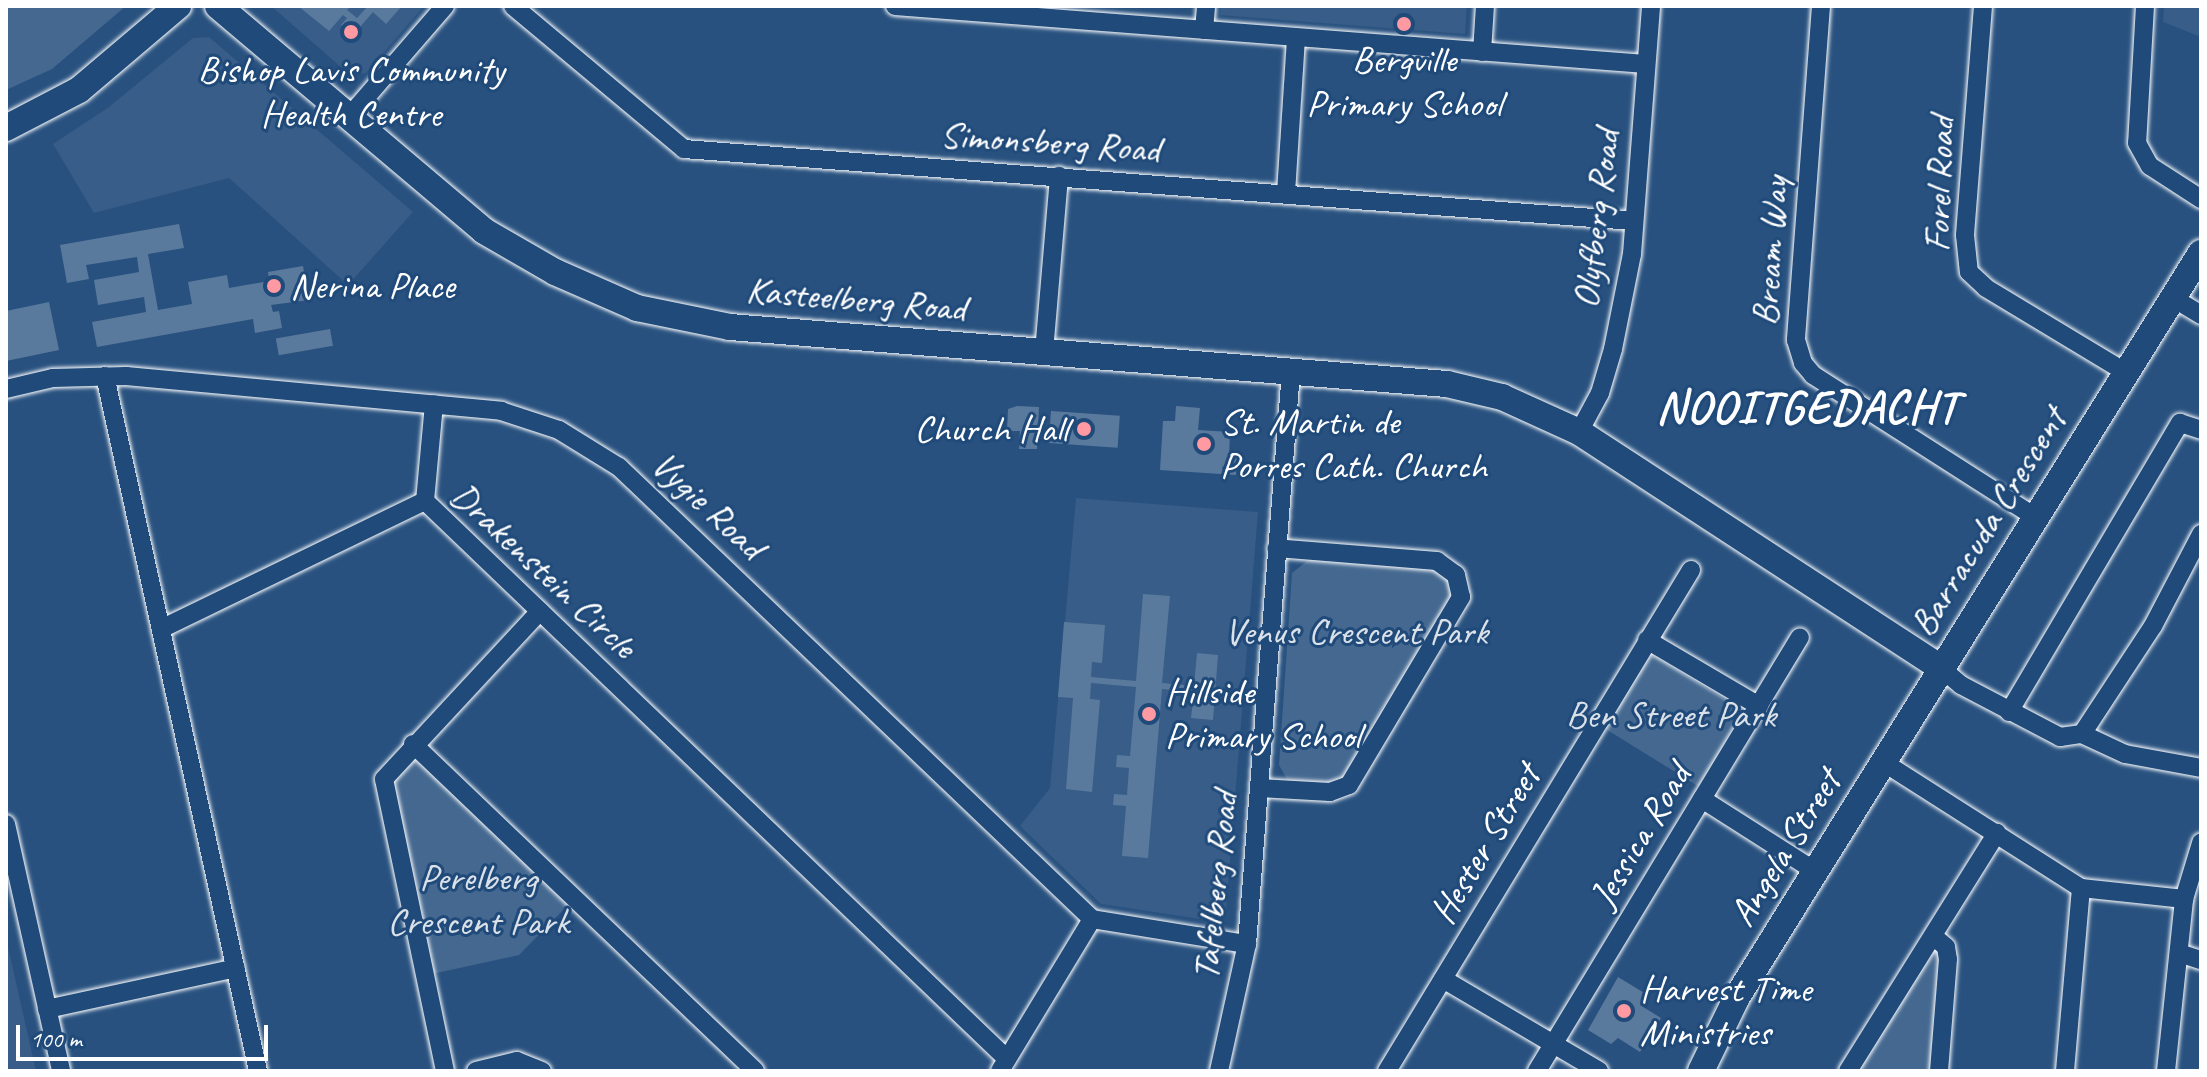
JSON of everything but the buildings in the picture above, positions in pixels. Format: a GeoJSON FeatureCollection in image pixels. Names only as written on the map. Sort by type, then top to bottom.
{"type":"FeatureCollection","features":[{"type":"Feature","properties":{"kind":"street"},"geometry":{"type":"LineString","coordinates":[[6,128],[79,90],[178,6]]}},
{"type":"Feature","properties":{"kind":"street","name":"Kasteelberg Road"},"geometry":{"type":"LineString","coordinates":[[218,6],[484,231],[555,272],[637,308],[730,327],[1291,371],[1475,390],[1528,407],[1579,432]]}},
{"type":"Feature","properties":{"kind":"street"},"geometry":{"type":"LineString","coordinates":[[348,118],[445,6]]}},
{"type":"Feature","properties":{"kind":"street","name":"Simonsberg Road"},"geometry":{"type":"LineString","coordinates":[[513,6],[684,149],[1633,221]]}},
{"type":"Feature","properties":{"kind":"street"},"geometry":{"type":"LineString","coordinates":[[895,6],[1646,64]]}},
{"type":"Feature","properties":{"kind":"street"},"geometry":{"type":"LineString","coordinates":[[1204,30],[1206,6]]}},
{"type":"Feature","properties":{"kind":"street"},"geometry":{"type":"LineString","coordinates":[[1482,52],[1485,6]]}},
{"type":"Feature","properties":{"kind":"street","name":"Olyfberg Road"},"geometry":{"type":"LineString","coordinates":[[1579,432],[1600,393],[1613,349],[1633,221],[1651,6]]}},
{"type":"Feature","properties":{"kind":"street","name":"Bream Way"},"geometry":{"type":"LineString","coordinates":[[1821,6],[1796,340],[1803,363],[1813,375],[2037,518]]}},
{"type":"Feature","properties":{"kind":"street","name":"Forel Road"},"geometry":{"type":"LineString","coordinates":[[1983,6],[1965,235],[1969,272],[1986,288],[2127,373]]}},
{"type":"Feature","properties":{"kind":"street"},"geometry":{"type":"LineString","coordinates":[[2145,6],[2137,143],[2150,166],[2201,199]]}},
{"type":"Feature","properties":{"kind":"street"},"geometry":{"type":"LineString","coordinates":[[1286,193],[1296,37]]}},
{"type":"Feature","properties":{"kind":"street"},"geometry":{"type":"LineString","coordinates":[[1044,352],[1059,176]]}},
{"type":"Feature","properties":{"kind":"street","name":"Barracuda Crescent"},"geometry":{"type":"LineString","coordinates":[[1579,432],[1942,669],[2201,253]]}},
{"type":"Feature","properties":{"kind":"street"},"geometry":{"type":"LineString","coordinates":[[2173,298],[2201,315]]}},
{"type":"Feature","properties":{"kind":"street","name":"Tafelberg Road"},"geometry":{"type":"LineString","coordinates":[[1219,1071],[1236,1011],[1247,944],[1291,371]]}},
{"type":"Feature","properties":{"kind":"street"},"geometry":{"type":"LineString","coordinates":[[105,376],[258,1071]]}},
{"type":"Feature","properties":{"kind":"street","name":"Vygie Road"},"geometry":{"type":"LineString","coordinates":[[6,389],[53,378],[105,376],[434,404],[530,419],[586,444],[619,467],[1092,919]]}},
{"type":"Feature","properties":{"kind":"street"},"geometry":{"type":"LineString","coordinates":[[425,501],[434,404]]}},
{"type":"Feature","properties":{"kind":"street"},"geometry":{"type":"LineString","coordinates":[[2009,712],[2180,423],[2201,430]]}},
{"type":"Feature","properties":{"kind":"street","name":"Drakenstein Circle"},"geometry":{"type":"LineString","coordinates":[[161,629],[425,501],[1003,1065]]}},
{"type":"Feature","properties":{"kind":"street"},"geometry":{"type":"LineString","coordinates":[[2082,734],[2193,565],[2201,534]]}},
{"type":"Feature","properties":{"kind":"street"},"geometry":{"type":"LineString","coordinates":[[1259,788],[1330,792],[1349,785],[1461,597],[1456,575],[1437,561],[1277,548]]}},
{"type":"Feature","properties":{"kind":"street","name":"Hester Street"},"geometry":{"type":"LineString","coordinates":[[1387,1071],[1691,570]]}},
{"type":"Feature","properties":{"kind":"street"},"geometry":{"type":"LineString","coordinates":[[445,1071],[383,788],[389,769],[540,611]]}},
{"type":"Feature","properties":{"kind":"street","name":"Jessica Road"},"geometry":{"type":"LineString","coordinates":[[1537,1071],[1800,637]]}},
{"type":"Feature","properties":{"kind":"street"},"geometry":{"type":"LineString","coordinates":[[1647,640],[1759,706]]}},
{"type":"Feature","properties":{"kind":"street"},"geometry":{"type":"LineString","coordinates":[[1942,669],[2009,712],[2060,737],[2082,734],[2125,754],[2201,768]]}},
{"type":"Feature","properties":{"kind":"street","name":"Angela Street"},"geometry":{"type":"LineString","coordinates":[[1701,1071],[1737,997],[1942,669]]}},
{"type":"Feature","properties":{"kind":"street"},"geometry":{"type":"LineString","coordinates":[[413,744],[755,1071]]}},
{"type":"Feature","properties":{"kind":"street"},"geometry":{"type":"LineString","coordinates":[[1883,762],[2081,888],[2184,899]]}},
{"type":"Feature","properties":{"kind":"street"},"geometry":{"type":"LineString","coordinates":[[1702,799],[1815,871]]}},
{"type":"Feature","properties":{"kind":"street"},"geometry":{"type":"LineString","coordinates":[[6,824],[61,1071]]}},
{"type":"Feature","properties":{"kind":"street"},"geometry":{"type":"LineString","coordinates":[[1848,1071],[1997,833]]}},
{"type":"Feature","properties":{"kind":"street"},"geometry":{"type":"LineString","coordinates":[[2166,1071],[2184,899],[2201,843]]}},
{"type":"Feature","properties":{"kind":"street"},"geometry":{"type":"LineString","coordinates":[[2065,1071],[2081,888]]}},
{"type":"Feature","properties":{"kind":"street"},"geometry":{"type":"LineString","coordinates":[[1003,1065],[1092,919],[1247,944]]}},
{"type":"Feature","properties":{"kind":"street"},"geometry":{"type":"LineString","coordinates":[[1933,936],[1946,947],[1948,959],[1939,1071]]}},
{"type":"Feature","properties":{"kind":"street"},"geometry":{"type":"LineString","coordinates":[[2179,953],[2201,960]]}},
{"type":"Feature","properties":{"kind":"street"},"geometry":{"type":"LineString","coordinates":[[47,1009],[236,968]]}},
{"type":"Feature","properties":{"kind":"street"},"geometry":{"type":"LineString","coordinates":[[1443,979],[1599,1071]]}},
{"type":"Feature","properties":{"kind":"street"},"geometry":{"type":"LineString","coordinates":[[476,1071],[517,1061],[542,1071]]}},
{"type":"Feature","properties":{"kind":"shaded area","name":"Bishop Lavis Community Health Centre"},"geometry":{"type":"Polygon","coordinates":[[[271,6],[424,6],[366,73],[350,75],[271,6]]]}},
{"type":"Feature","properties":{"kind":"shaded area","name":"Bergville Primary School"},"geometry":{"type":"Polygon","coordinates":[[[1221,6],[1467,6],[1465,34],[1220,15],[1221,6]]]}},
{"type":"Feature","properties":{"kind":"shaded area"},"geometry":{"type":"Polygon","coordinates":[[[2164,6],[2201,6],[2201,37],[2163,22],[2164,6]]]}},
{"type":"Feature","properties":{"kind":"shaded area"},"geometry":{"type":"Polygon","coordinates":[[[209,37],[413,212],[348,285],[229,178],[94,213],[53,144],[109,107],[193,38],[209,37]]]}},
{"type":"Feature","properties":{"kind":"shaded area","name":"Hillside Primary School"},"geometry":{"type":"Polygon","coordinates":[[[1076,498],[1258,512],[1226,910],[1213,921],[1101,904],[1020,826],[1050,788],[1076,498]]]}},
{"type":"Feature","properties":{"kind":"shaded area"},"geometry":{"type":"Polygon","coordinates":[[[6,938],[36,1071],[6,1071],[6,938]]]}},
{"type":"Feature","properties":{"kind":"green space"},"geometry":{"type":"Polygon","coordinates":[[[6,6],[126,6],[52,69],[6,90],[6,6]]]}},
{"type":"Feature","properties":{"kind":"green space","name":"Venus Crescent Park"},"geometry":{"type":"Polygon","coordinates":[[[1311,558],[1436,568],[1446,573],[1453,596],[1345,778],[1336,784],[1288,781],[1279,765],[1292,573],[1311,558]]]}},
{"type":"Feature","properties":{"kind":"green space","name":"Ben Street Park"},"geometry":{"type":"Polygon","coordinates":[[[1654,656],[1742,710],[1701,788],[1604,728],[1645,659],[1654,656]]]}},
{"type":"Feature","properties":{"kind":"green space","name":"Perelberg Crescent Park"},"geometry":{"type":"Polygon","coordinates":[[[413,761],[423,764],[570,903],[519,955],[432,974],[390,780],[413,761]]]}},
{"type":"Feature","properties":{"kind":"green space"},"geometry":{"type":"Polygon","coordinates":[[[1932,949],[1941,949],[1932,1071],[1855,1071],[1932,949]]]}},
{"type":"Feature","properties":{"kind":"place","name":"Bergville Primary School"},"geometry":{"type":"Point","coordinates":[1404,24]}},
{"type":"Feature","properties":{"kind":"place","name":"Bishop Lavis Community Health Centre"},"geometry":{"type":"Point","coordinates":[351,32]}},
{"type":"Feature","properties":{"kind":"place","name":"Nerina Place"},"geometry":{"type":"Point","coordinates":[274,286]}},
{"type":"Feature","properties":{"kind":"place","name":"Church Hall"},"geometry":{"type":"Point","coordinates":[1084,429]}},
{"type":"Feature","properties":{"kind":"place","name":"St. Martin de Porres Cath. Church"},"geometry":{"type":"Point","coordinates":[1204,444]}},
{"type":"Feature","properties":{"kind":"place","name":"Hillside Primary School"},"geometry":{"type":"Point","coordinates":[1149,714]}},
{"type":"Feature","properties":{"kind":"place","name":"Harvest Time Ministries"},"geometry":{"type":"Point","coordinates":[1624,1011]}},
{"type":"Feature","properties":{"kind":"district","name":"NOOITGEDACHT"},"geometry":{"type":"Point","coordinates":[1808,407]}}]}
